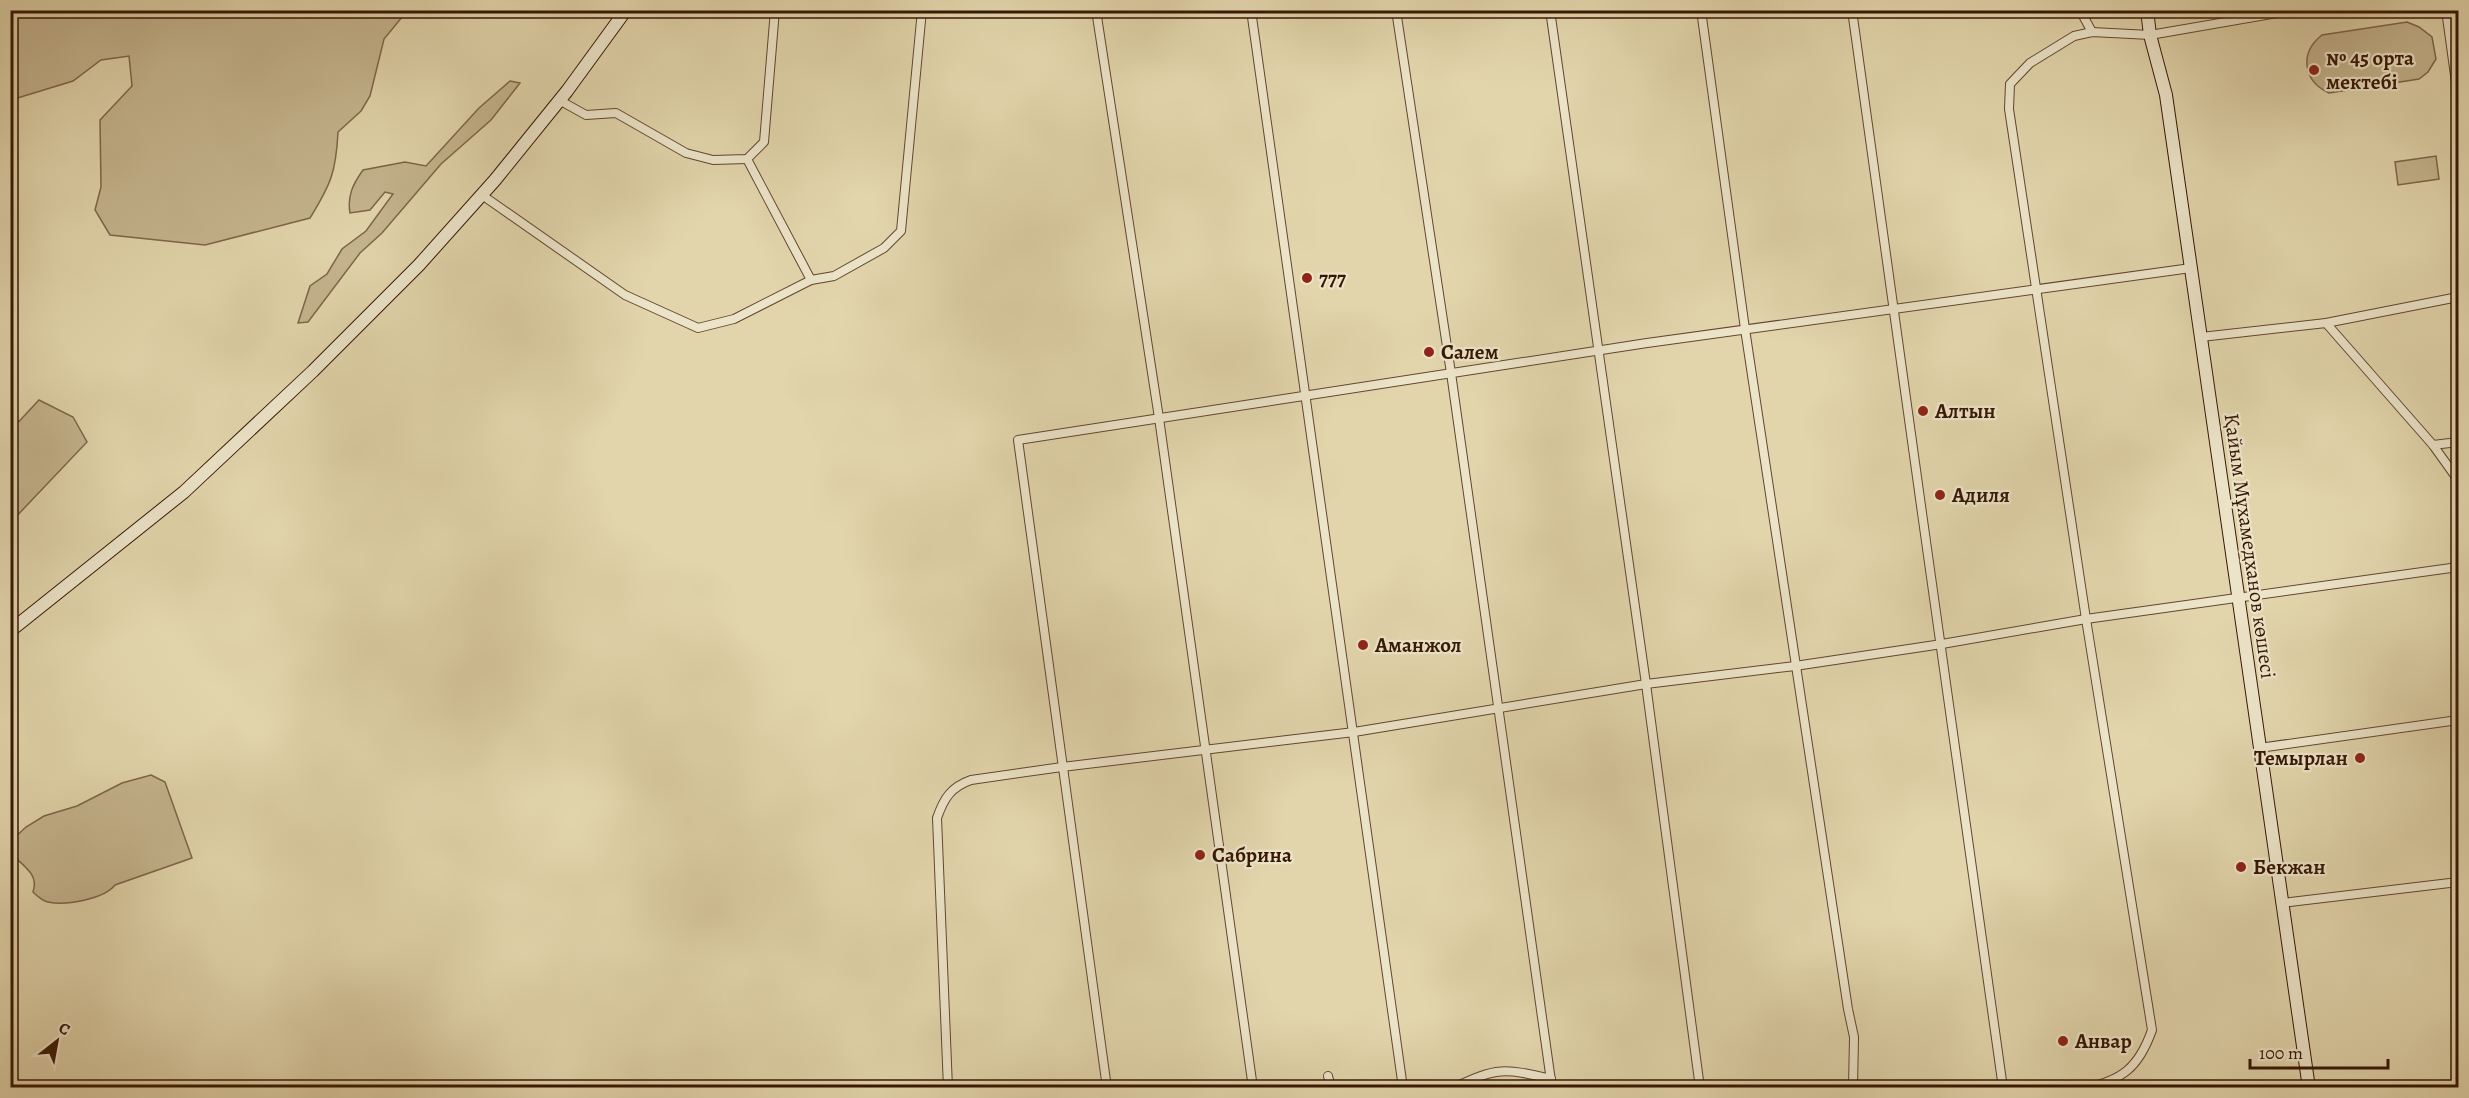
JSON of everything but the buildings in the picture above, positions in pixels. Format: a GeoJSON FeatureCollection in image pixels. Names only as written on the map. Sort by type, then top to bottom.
{"type":"FeatureCollection","features":[{"type":"Feature","properties":{"kind":"street"},"geometry":{"type":"LineString","coordinates":[[10,631],[184,492],[313,371],[419,265],[482,195],[559,100],[626,10]]}},
{"type":"Feature","properties":{"kind":"street"},"geometry":{"type":"LineString","coordinates":[[559,100],[586,115],[616,113],[686,153],[713,160],[747,159],[764,142],[775,10]]}},
{"type":"Feature","properties":{"kind":"street"},"geometry":{"type":"LineString","coordinates":[[482,195],[626,295],[698,328],[734,318],[811,280],[834,276],[884,248],[901,231],[922,10]]}},
{"type":"Feature","properties":{"kind":"street"},"geometry":{"type":"LineString","coordinates":[[1096,10],[1159,418],[1253,1088]]}},
{"type":"Feature","properties":{"kind":"street"},"geometry":{"type":"LineString","coordinates":[[1251,10],[1403,1088]]}},
{"type":"Feature","properties":{"kind":"street"},"geometry":{"type":"LineString","coordinates":[[1396,10],[1500,709],[1551,1083],[1509,1070],[1485,1073],[1453,1088]]}},
{"type":"Feature","properties":{"kind":"street"},"geometry":{"type":"LineString","coordinates":[[1550,10],[1646,684],[1700,1088]]}},
{"type":"Feature","properties":{"kind":"street"},"geometry":{"type":"LineString","coordinates":[[1701,10],[1795,666],[1854,1037],[1853,1088]]}},
{"type":"Feature","properties":{"kind":"street"},"geometry":{"type":"LineString","coordinates":[[1852,10],[1892,309],[1942,644],[2003,1088]]}},
{"type":"Feature","properties":{"kind":"street"},"geometry":{"type":"LineString","coordinates":[[2080,10],[2092,32]]}},
{"type":"Feature","properties":{"kind":"street","name":"Қайым Мұхамедханов көшесі"},"geometry":{"type":"LineString","coordinates":[[2146,10],[2150,35],[2166,95],[2309,1088]]}},
{"type":"Feature","properties":{"kind":"street"},"geometry":{"type":"LineString","coordinates":[[2084,1088],[2118,1079],[2145,1052],[2152,1030],[2035,289],[2009,109],[2010,84],[2030,63],[2074,36],[2092,32],[2150,35],[2295,10]]}},
{"type":"Feature","properties":{"kind":"street"},"geometry":{"type":"LineString","coordinates":[[2446,10],[2458,97]]}},
{"type":"Feature","properties":{"kind":"street"},"geometry":{"type":"LineString","coordinates":[[747,159],[811,280]]}},
{"type":"Feature","properties":{"kind":"street"},"geometry":{"type":"LineString","coordinates":[[1107,1088],[1018,440],[1598,350],[2191,268]]}},
{"type":"Feature","properties":{"kind":"street"},"geometry":{"type":"LineString","coordinates":[[2201,337],[2326,323],[2458,297]]}},
{"type":"Feature","properties":{"kind":"street"},"geometry":{"type":"LineString","coordinates":[[2326,323],[2433,445],[2458,480]]}},
{"type":"Feature","properties":{"kind":"street"},"geometry":{"type":"LineString","coordinates":[[2433,445],[2458,442]]}},
{"type":"Feature","properties":{"kind":"street"},"geometry":{"type":"LineString","coordinates":[[948,1088],[937,818],[944,797],[958,784],[971,780],[1062,767],[1354,732],[1646,684],[1795,666],[2086,619],[2458,567]]}},
{"type":"Feature","properties":{"kind":"street"},"geometry":{"type":"LineString","coordinates":[[2259,748],[2458,720]]}},
{"type":"Feature","properties":{"kind":"street"},"geometry":{"type":"LineString","coordinates":[[2282,903],[2458,882]]}},
{"type":"Feature","properties":{"kind":"street"},"geometry":{"type":"LineString","coordinates":[[1328,1076],[1331,1088]]}},
{"type":"Feature","properties":{"kind":"shaded area"},"geometry":{"type":"Polygon","coordinates":[[[11,10],[407,11],[384,39],[370,96],[361,111],[338,132],[334,168],[323,196],[310,218],[205,245],[110,235],[95,210],[101,187],[100,120],[132,86],[129,56],[101,60],[73,81],[11,100],[11,10]]]}},
{"type":"Feature","properties":{"kind":"shaded area"},"geometry":{"type":"Polygon","coordinates":[[[2407,22],[2419,27],[2432,37],[2436,59],[2428,72],[2419,79],[2329,93],[2320,88],[2309,74],[2307,58],[2315,42],[2322,35],[2407,22]]]}},
{"type":"Feature","properties":{"kind":"shaded area"},"geometry":{"type":"Polygon","coordinates":[[[510,81],[520,83],[491,120],[441,164],[382,233],[360,253],[308,322],[298,323],[310,286],[327,274],[342,249],[366,231],[393,194],[385,192],[370,210],[350,213],[349,201],[352,190],[363,170],[405,162],[426,166],[479,108],[510,81]]]}},
{"type":"Feature","properties":{"kind":"shaded area"},"geometry":{"type":"Polygon","coordinates":[[[2436,156],[2439,179],[2398,185],[2395,162],[2436,156]]]}},
{"type":"Feature","properties":{"kind":"shaded area"},"geometry":{"type":"Polygon","coordinates":[[[39,400],[73,417],[87,442],[11,522],[11,430],[39,400]]]}},
{"type":"Feature","properties":{"kind":"shaded area"},"geometry":{"type":"Polygon","coordinates":[[[151,775],[165,782],[192,858],[115,885],[94,898],[56,903],[48,902],[33,892],[34,883],[29,871],[19,861],[11,863],[11,841],[26,827],[44,816],[77,806],[122,783],[151,775]]]}},
{"type":"Feature","properties":{"kind":"place","name":"№ 45 орта мектебі"},"geometry":{"type":"Point","coordinates":[2314,70]}},
{"type":"Feature","properties":{"kind":"place","name":"777"},"geometry":{"type":"Point","coordinates":[1307,278]}},
{"type":"Feature","properties":{"kind":"place","name":"Салем"},"geometry":{"type":"Point","coordinates":[1429,352]}},
{"type":"Feature","properties":{"kind":"place","name":"Алтын"},"geometry":{"type":"Point","coordinates":[1923,411]}},
{"type":"Feature","properties":{"kind":"place","name":"Адиля"},"geometry":{"type":"Point","coordinates":[1940,495]}},
{"type":"Feature","properties":{"kind":"place","name":"Аманжол"},"geometry":{"type":"Point","coordinates":[1363,645]}},
{"type":"Feature","properties":{"kind":"place","name":"Темырлан"},"geometry":{"type":"Point","coordinates":[2360,758]}},
{"type":"Feature","properties":{"kind":"place","name":"Сабрина"},"geometry":{"type":"Point","coordinates":[1200,855]}},
{"type":"Feature","properties":{"kind":"place","name":"Бекжан"},"geometry":{"type":"Point","coordinates":[2241,867]}},
{"type":"Feature","properties":{"kind":"place","name":"Анвар"},"geometry":{"type":"Point","coordinates":[2063,1041]}}]}
